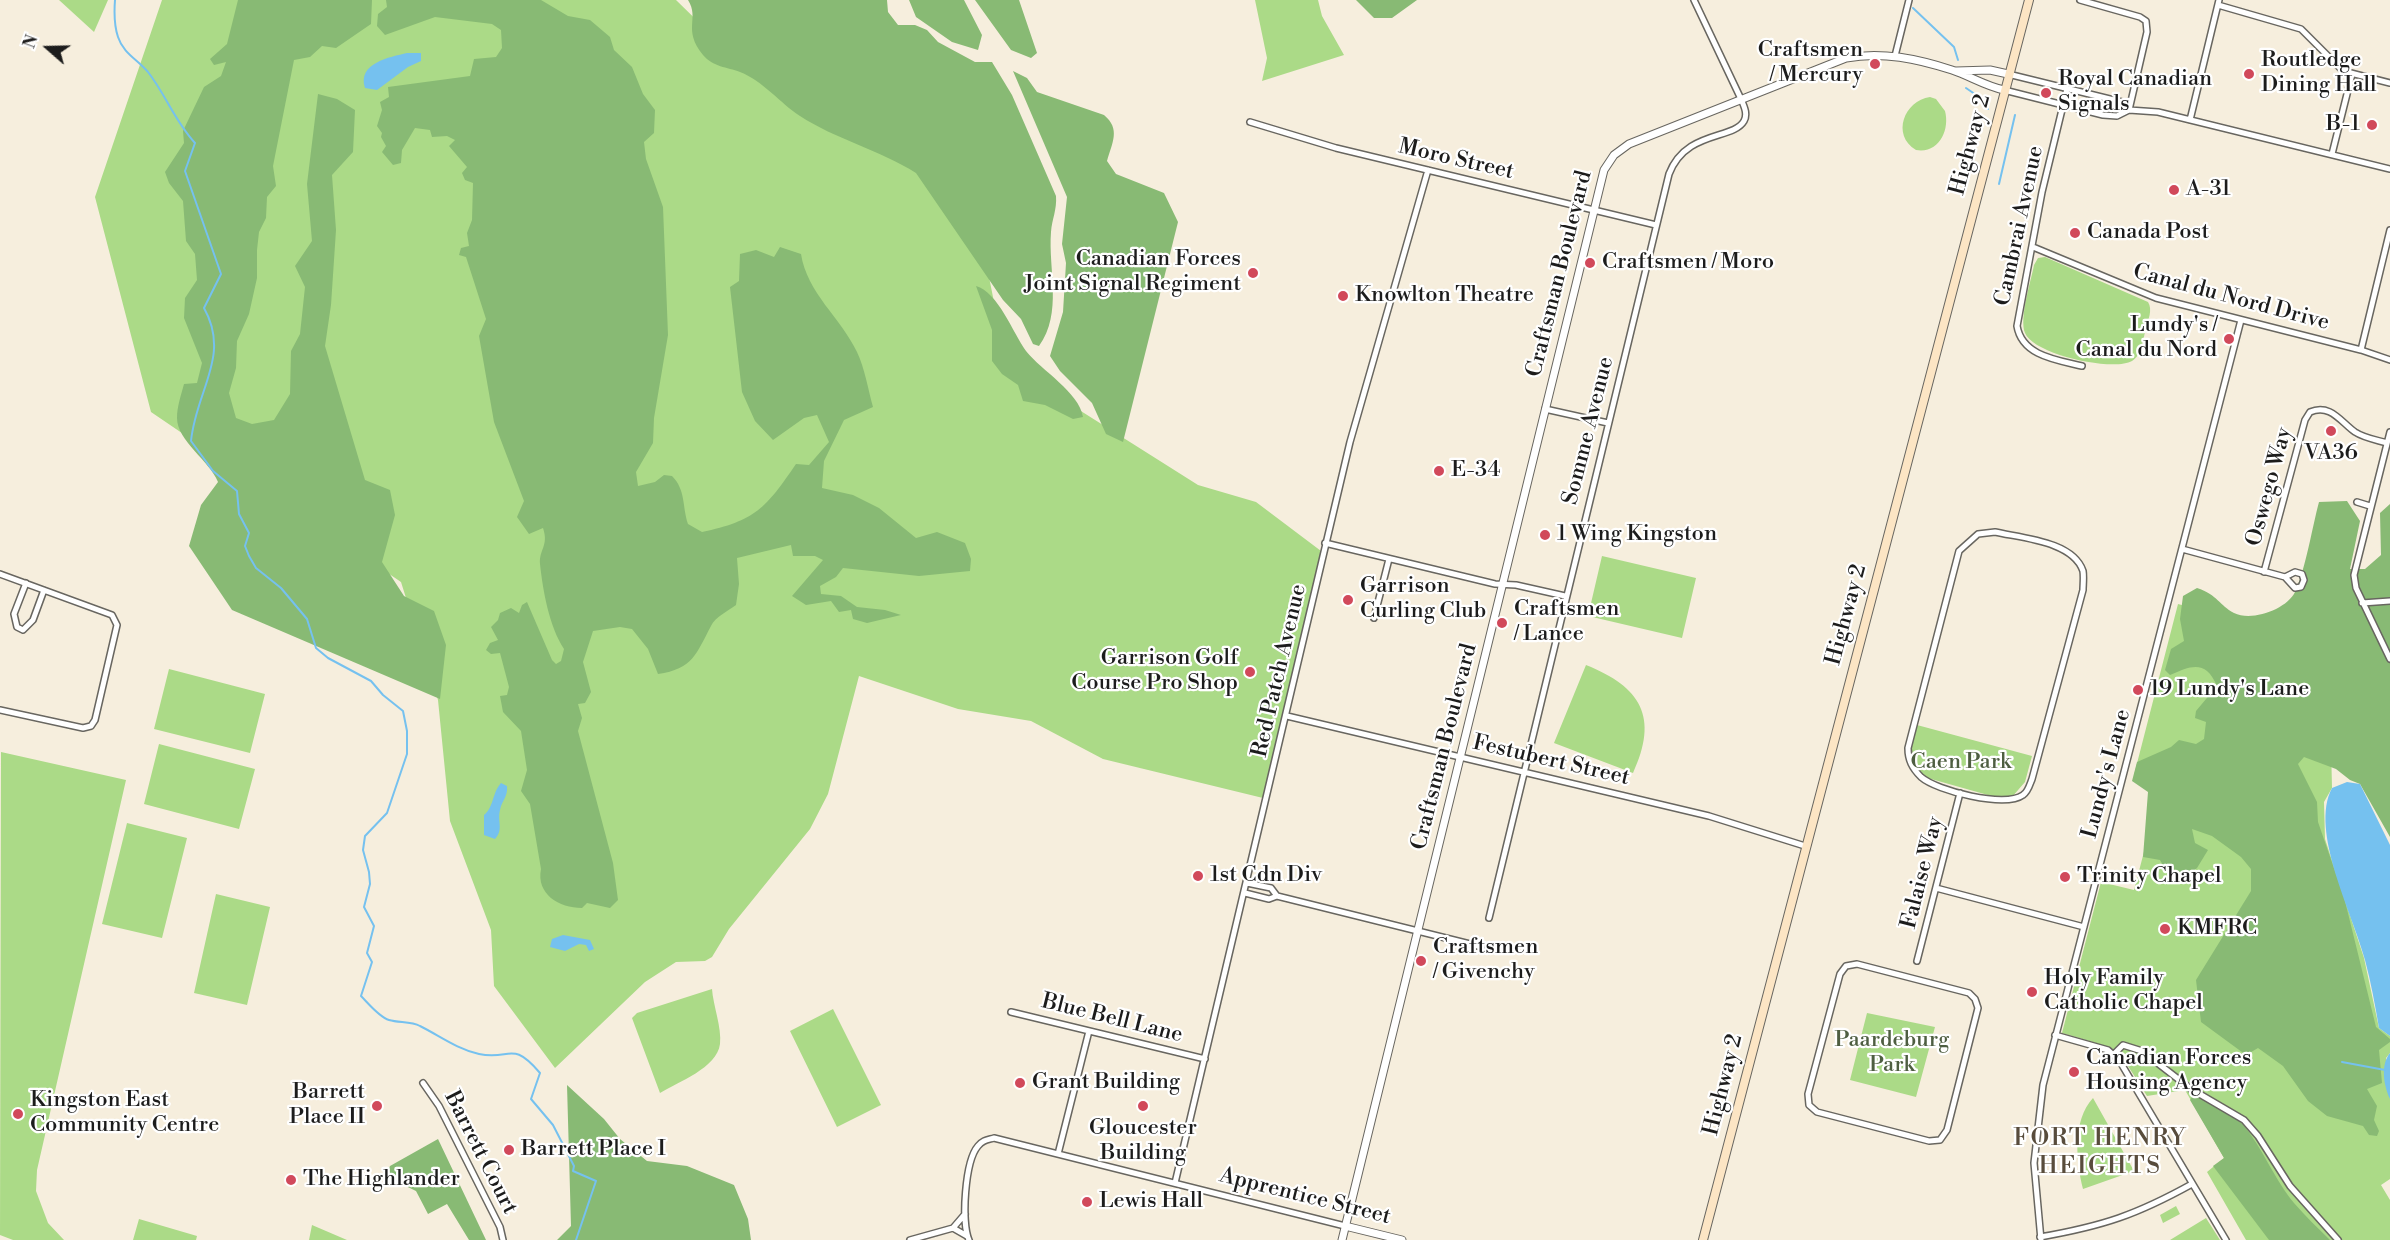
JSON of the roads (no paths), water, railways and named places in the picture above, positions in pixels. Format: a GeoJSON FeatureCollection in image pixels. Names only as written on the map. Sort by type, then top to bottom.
{"type":"FeatureCollection","features":[{"type":"Feature","properties":{"kind":"main road","name":"Highway 2"},"geometry":{"type":"LineString","coordinates":[[1703,1240],[2029,0]]}},
{"type":"Feature","properties":{"kind":"street"},"geometry":{"type":"LineString","coordinates":[[1694,0],[1741,99]]}},
{"type":"Feature","properties":{"kind":"street"},"geometry":{"type":"LineString","coordinates":[[1894,56],[1910,0]]}},
{"type":"Feature","properties":{"kind":"street"},"geometry":{"type":"LineString","coordinates":[[2080,0],[2086,4],[2140,17],[2146,21],[2146,32],[2129,110]]}},
{"type":"Feature","properties":{"kind":"street"},"geometry":{"type":"LineString","coordinates":[[2190,120],[2218,2],[2301,29],[2339,68],[2352,74],[2390,83]]}},
{"type":"Feature","properties":{"kind":"street","name":"Craftsman Boulevard"},"geometry":{"type":"LineString","coordinates":[[1342,1240],[1604,170],[1621,149],[1846,58],[1866,54],[1894,56],[1953,71],[1976,82],[2004,90]]}},
{"type":"Feature","properties":{"kind":"street","name":"Craftsman Boulevard"},"geometry":{"type":"LineString","coordinates":[[1953,71],[1990,70],[2008,74]]}},
{"type":"Feature","properties":{"kind":"street"},"geometry":{"type":"LineString","coordinates":[[2008,74],[2122,102],[2129,110]]}},
{"type":"Feature","properties":{"kind":"street"},"geometry":{"type":"LineString","coordinates":[[2332,154],[2352,74]]}},
{"type":"Feature","properties":{"kind":"street","name":"Cambrai Avenue"},"geometry":{"type":"LineString","coordinates":[[2067,89],[2042,192],[2018,320],[2018,332],[2031,350],[2082,366]]}},
{"type":"Feature","properties":{"kind":"street"},"geometry":{"type":"LineString","coordinates":[[2004,90],[2103,115],[2117,116],[2129,110],[2158,112],[2390,169]]}},
{"type":"Feature","properties":{"kind":"street","name":"Somme Avenue"},"geometry":{"type":"LineString","coordinates":[[1489,918],[1565,596],[1672,164],[1694,143],[1743,123],[1745,108],[1741,99]]}},
{"type":"Feature","properties":{"kind":"street","name":"Moro Street"},"geometry":{"type":"LineString","coordinates":[[1250,122],[1336,148],[1656,225]]}},
{"type":"Feature","properties":{"kind":"street","name":"Red Patch Avenue"},"geometry":{"type":"LineString","coordinates":[[1175,1183],[1350,442],[1428,170]]}},
{"type":"Feature","properties":{"kind":"street"},"geometry":{"type":"LineString","coordinates":[[2361,350],[2390,230]]}},
{"type":"Feature","properties":{"kind":"street","name":"Canal du Nord Drive"},"geometry":{"type":"LineString","coordinates":[[2033,247],[2150,296],[2361,350],[2390,360]]}},
{"type":"Feature","properties":{"kind":"street","name":"Lundy's Lane"},"geometry":{"type":"LineString","coordinates":[[2041,1239],[2034,1163],[2036,1129],[2055,1035],[2241,320]]}},
{"type":"Feature","properties":{"kind":"street"},"geometry":{"type":"LineString","coordinates":[[1545,409],[1608,423]]}},
{"type":"Feature","properties":{"kind":"street","name":"Oswego Way"},"geometry":{"type":"LineString","coordinates":[[2264,572],[2305,420],[2310,412],[2318,410],[2336,414],[2355,432],[2387,442]]}},
{"type":"Feature","properties":{"kind":"street"},"geometry":{"type":"LineString","coordinates":[[2390,432],[2354,575],[2362,603],[2390,659]]}},
{"type":"Feature","properties":{"kind":"street"},"geometry":{"type":"LineString","coordinates":[[2357,502],[2370,506]]}},
{"type":"Feature","properties":{"kind":"street"},"geometry":{"type":"LineString","coordinates":[[1995,532],[2058,547],[2075,558],[2083,572],[2083,590],[2032,779],[2025,794],[2013,800],[2001,801],[1960,793],[1922,778],[1908,760],[1908,748],[1959,551],[1978,534],[1995,532]]}},
{"type":"Feature","properties":{"kind":"street"},"geometry":{"type":"LineString","coordinates":[[1325,543],[1389,559],[1565,596]]}},
{"type":"Feature","properties":{"kind":"street"},"geometry":{"type":"LineString","coordinates":[[2182,549],[2284,577]]}},
{"type":"Feature","properties":{"kind":"street"},"geometry":{"type":"LineString","coordinates":[[1374,618],[1389,559]]}},
{"type":"Feature","properties":{"kind":"street"},"geometry":{"type":"LineString","coordinates":[[0,574],[112,615],[116,619],[95,720],[91,726],[83,728],[0,713]]}},
{"type":"Feature","properties":{"kind":"street"},"geometry":{"type":"LineString","coordinates":[[26,583],[14,614],[17,627],[23,630],[33,620],[44,590]]}},
{"type":"Feature","properties":{"kind":"street"},"geometry":{"type":"LineString","coordinates":[[2362,603],[2390,602]]}},
{"type":"Feature","properties":{"kind":"street","name":"Festubert Street"},"geometry":{"type":"LineString","coordinates":[[1287,716],[1725,820],[1805,846]]}},
{"type":"Feature","properties":{"kind":"street","name":"Falaise Way"},"geometry":{"type":"LineString","coordinates":[[1917,962],[1960,793]]}},
{"type":"Feature","properties":{"kind":"street"},"geometry":{"type":"LineString","coordinates":[[1247,883],[1271,888],[1277,896]]}},
{"type":"Feature","properties":{"kind":"street"},"geometry":{"type":"LineString","coordinates":[[1936,888],[2084,927]]}},
{"type":"Feature","properties":{"kind":"street"},"geometry":{"type":"LineString","coordinates":[[1245,893],[1269,899],[1277,896],[1482,947]]}},
{"type":"Feature","properties":{"kind":"street"},"geometry":{"type":"LineString","coordinates":[[1857,964],[1927,982],[1969,993],[1975,999],[1978,1008],[1947,1130],[1940,1140],[1929,1141],[1817,1112],[1809,1105],[1808,1094],[1837,985],[1840,974],[1846,966],[1857,964]]}},
{"type":"Feature","properties":{"kind":"street","name":"Blue Bell Lane"},"geometry":{"type":"LineString","coordinates":[[1011,1012],[1205,1059]]}},
{"type":"Feature","properties":{"kind":"street"},"geometry":{"type":"LineString","coordinates":[[1058,1154],[1089,1031]]}},
{"type":"Feature","properties":{"kind":"street"},"geometry":{"type":"LineString","coordinates":[[2055,1035],[2108,1050],[2113,1054],[2226,1240]]}},
{"type":"Feature","properties":{"kind":"street"},"geometry":{"type":"LineString","coordinates":[[2113,1054],[2123,1046],[2136,1048],[2191,1089],[2244,1120],[2258,1136],[2290,1186],[2338,1240]]}},
{"type":"Feature","properties":{"kind":"street","name":"Barrett Court"},"geometry":{"type":"LineString","coordinates":[[423,1083],[444,1116],[500,1227],[503,1240]]}},
{"type":"Feature","properties":{"kind":"street","name":"Apprentice Street"},"geometry":{"type":"LineString","coordinates":[[968,1238],[964,1214],[972,1160],[976,1148],[984,1140],[994,1138],[1401,1240]]}},
{"type":"Feature","properties":{"kind":"street"},"geometry":{"type":"LineString","coordinates":[[2041,1239],[2112,1223],[2150,1207],[2192,1184]]}},
{"type":"Feature","properties":{"kind":"street"},"geometry":{"type":"LineString","coordinates":[[910,1240],[953,1228],[964,1214]]}},
{"type":"Feature","properties":{"kind":"street"},"geometry":{"type":"LineString","coordinates":[[953,1228],[968,1238]]}},
{"type":"Feature","properties":{"kind":"water"},"geometry":{"type":"Polygon","coordinates":[[[407,53],[421,53],[421,61],[408,67],[377,90],[365,88],[364,79],[370,67],[384,59],[407,53]]]}},
{"type":"Feature","properties":{"kind":"water"},"geometry":{"type":"Polygon","coordinates":[[[2347,782],[2360,784],[2390,845],[2390,1036],[2379,1028],[2365,960],[2329,849],[2326,806],[2332,788],[2347,782]]]}},
{"type":"Feature","properties":{"kind":"water"},"geometry":{"type":"Polygon","coordinates":[[[501,783],[507,786],[507,790],[499,814],[500,829],[495,839],[484,835],[484,815],[490,808],[501,783]]]}},
{"type":"Feature","properties":{"kind":"water"},"geometry":{"type":"Polygon","coordinates":[[[563,935],[590,940],[594,949],[589,951],[586,945],[579,944],[565,951],[550,947],[552,939],[563,935]]]}},
{"type":"Feature","properties":{"kind":"water"},"geometry":{"type":"Polygon","coordinates":[[[2390,1053],[2390,1099],[2384,1069],[2390,1053]]]}},
{"type":"Feature","properties":{"kind":"waterway"},"geometry":{"type":"LineString","coordinates":[[115,0],[115,23],[120,43],[148,72],[195,143],[185,171],[221,274],[204,308],[211,325],[214,342],[213,358],[191,441],[213,471],[237,491],[239,514],[249,533],[245,546],[249,556],[256,568],[281,588],[307,619],[316,648],[328,658],[371,681],[383,695],[403,711],[407,731],[407,754],[387,813],[365,836],[363,850],[370,884],[364,907],[374,926],[367,953],[372,962],[361,996],[385,1018],[416,1024],[471,1052],[490,1055],[516,1054],[523,1057],[540,1073],[531,1099],[553,1125],[574,1166],[573,1171],[596,1181],[576,1240]]}},
{"type":"Feature","properties":{"kind":"waterway"},"geometry":{"type":"LineString","coordinates":[[1913,8],[1954,47],[1958,60]]}},
{"type":"Feature","properties":{"kind":"waterway"},"geometry":{"type":"LineString","coordinates":[[1966,88],[1985,101],[1985,108],[1988,109]]}},
{"type":"Feature","properties":{"kind":"waterway"},"geometry":{"type":"LineString","coordinates":[[1999,184],[2015,115]]}},
{"type":"Feature","properties":{"kind":"waterway"},"geometry":{"type":"LineString","coordinates":[[2342,1062],[2385,1070]]}},
{"type":"Feature","properties":{"kind":"place","name":"Craftsmen / Mercury"},"geometry":{"type":"Point","coordinates":[1875,64]}},
{"type":"Feature","properties":{"kind":"place","name":"Routledge Dining Hall"},"geometry":{"type":"Point","coordinates":[2249,74]}},
{"type":"Feature","properties":{"kind":"place","name":"Royal Canadian Signals"},"geometry":{"type":"Point","coordinates":[2046,93]}},
{"type":"Feature","properties":{"kind":"place","name":"B-1"},"geometry":{"type":"Point","coordinates":[2372,125]}},
{"type":"Feature","properties":{"kind":"place","name":"A-31"},"geometry":{"type":"Point","coordinates":[2174,190]}},
{"type":"Feature","properties":{"kind":"place","name":"Canada Post"},"geometry":{"type":"Point","coordinates":[2075,233]}},
{"type":"Feature","properties":{"kind":"place","name":"Craftsmen / Moro"},"geometry":{"type":"Point","coordinates":[1590,263]}},
{"type":"Feature","properties":{"kind":"place","name":"Canadian Forces Joint Signal Regiment"},"geometry":{"type":"Point","coordinates":[1253,273]}},
{"type":"Feature","properties":{"kind":"place","name":"Knowlton Theatre"},"geometry":{"type":"Point","coordinates":[1343,296]}},
{"type":"Feature","properties":{"kind":"place","name":"Lundy's / Canal du Nord"},"geometry":{"type":"Point","coordinates":[2229,339]}},
{"type":"Feature","properties":{"kind":"place","name":"VA36"},"geometry":{"type":"Point","coordinates":[2331,431]}},
{"type":"Feature","properties":{"kind":"place","name":"E-34"},"geometry":{"type":"Point","coordinates":[1439,471]}},
{"type":"Feature","properties":{"kind":"place","name":"1 Wing Kingston"},"geometry":{"type":"Point","coordinates":[1545,535]}},
{"type":"Feature","properties":{"kind":"place","name":"Garrison Curling Club"},"geometry":{"type":"Point","coordinates":[1348,600]}},
{"type":"Feature","properties":{"kind":"place","name":"Craftsmen / Lance"},"geometry":{"type":"Point","coordinates":[1502,623]}},
{"type":"Feature","properties":{"kind":"place","name":"Garrison Golf Course Pro Shop"},"geometry":{"type":"Point","coordinates":[1250,672]}},
{"type":"Feature","properties":{"kind":"place","name":"19 Lundy's Lane"},"geometry":{"type":"Point","coordinates":[2138,690]}},
{"type":"Feature","properties":{"kind":"place","name":"1st Cdn Div"},"geometry":{"type":"Point","coordinates":[1198,876]}},
{"type":"Feature","properties":{"kind":"place","name":"Trinity Chapel"},"geometry":{"type":"Point","coordinates":[2065,877]}},
{"type":"Feature","properties":{"kind":"place","name":"KMFRC"},"geometry":{"type":"Point","coordinates":[2165,929]}},
{"type":"Feature","properties":{"kind":"place","name":"Craftsmen / Givenchy"},"geometry":{"type":"Point","coordinates":[1421,961]}},
{"type":"Feature","properties":{"kind":"place","name":"Holy Family Catholic Chapel"},"geometry":{"type":"Point","coordinates":[2032,992]}},
{"type":"Feature","properties":{"kind":"place","name":"Canadian Forces Housing Agency"},"geometry":{"type":"Point","coordinates":[2074,1072]}},
{"type":"Feature","properties":{"kind":"place","name":"Grant Building"},"geometry":{"type":"Point","coordinates":[1020,1083]}},
{"type":"Feature","properties":{"kind":"place","name":"Barrett Place II"},"geometry":{"type":"Point","coordinates":[377,1106]}},
{"type":"Feature","properties":{"kind":"place","name":"Gloucester Building"},"geometry":{"type":"Point","coordinates":[1143,1106]}},
{"type":"Feature","properties":{"kind":"place","name":"Kingston East Community Centre"},"geometry":{"type":"Point","coordinates":[18,1114]}},
{"type":"Feature","properties":{"kind":"place","name":"Barrett Place I"},"geometry":{"type":"Point","coordinates":[509,1150]}},
{"type":"Feature","properties":{"kind":"place","name":"The Highlander"},"geometry":{"type":"Point","coordinates":[291,1180]}},
{"type":"Feature","properties":{"kind":"place","name":"Lewis Hall"},"geometry":{"type":"Point","coordinates":[1087,1202]}},
{"type":"Feature","properties":{"kind":"district","name":"FORT HENRY HEIGHTS"},"geometry":{"type":"Point","coordinates":[2100,1153]}},
{"type":"Feature","properties":{"kind":"park label","name":"Caen Park"},"geometry":{"type":"Point","coordinates":[1961,763]}},
{"type":"Feature","properties":{"kind":"park label","name":"Paardeburg Park"},"geometry":{"type":"Point","coordinates":[1892,1054]}}]}
